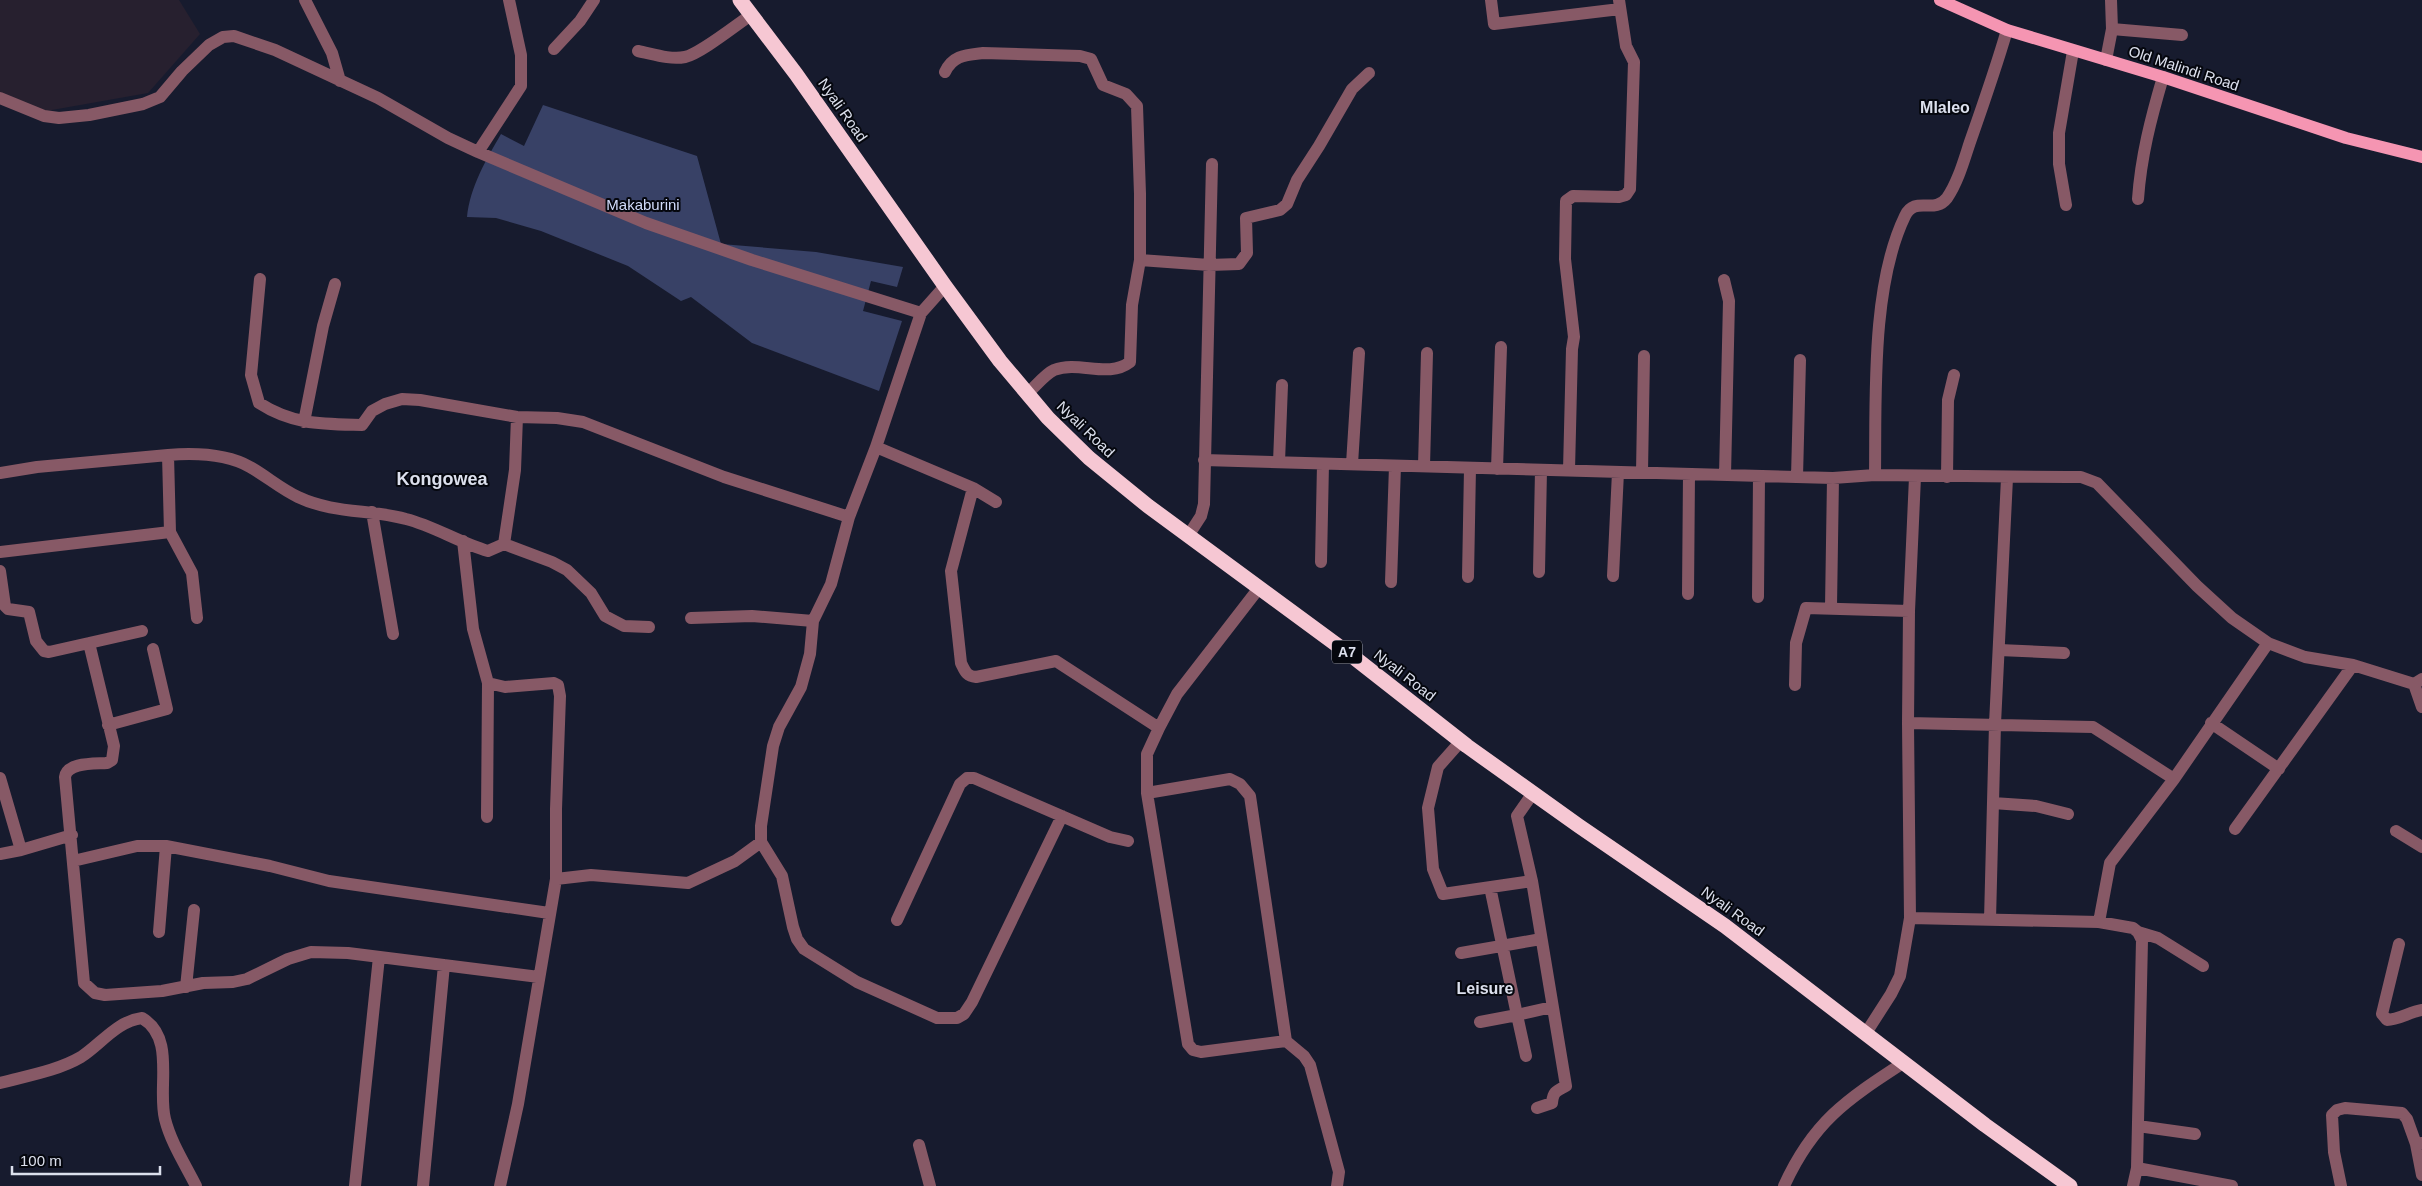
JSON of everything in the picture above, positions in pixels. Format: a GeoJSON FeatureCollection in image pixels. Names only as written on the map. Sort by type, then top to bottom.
{"type":"FeatureCollection","features":[{"type":"Feature","properties":{"kind":"highway","name":"Nyali Road"},"geometry":{"type":"LineString","coordinates":[[740,0],[796,74],[1000,361],[1048,418],[1089,458],[1148,506],[1356,659],[1461,741],[1718,921],[1984,1125],[2070,1186]]}},
{"type":"Feature","properties":{"kind":"main road","name":"Old Malindi Road"},"geometry":{"type":"LineString","coordinates":[[1940,0],[2007,30],[2163,77],[2346,138],[2422,157]]}},
{"type":"Feature","properties":{"kind":"street"},"geometry":{"type":"LineString","coordinates":[[305,0],[332,53],[340,81]]}},
{"type":"Feature","properties":{"kind":"street"},"geometry":{"type":"LineString","coordinates":[[478,152],[521,86],[521,56],[509,0]]}},
{"type":"Feature","properties":{"kind":"street"},"geometry":{"type":"LineString","coordinates":[[554,49],[580,21],[594,0]]}},
{"type":"Feature","properties":{"kind":"street"},"geometry":{"type":"LineString","coordinates":[[1490,0],[1494,24],[1620,5],[1626,46],[1634,62],[1630,189],[1626,196],[1572,196],[1566,201],[1565,259],[1574,337],[1572,348],[1569,470]]}},
{"type":"Feature","properties":{"kind":"street"},"geometry":{"type":"LineString","coordinates":[[2106,60],[2112,29],[2111,0]]}},
{"type":"Feature","properties":{"kind":"street"},"geometry":{"type":"LineString","coordinates":[[638,51],[668,57],[685,57],[750,15]]}},
{"type":"Feature","properties":{"kind":"street"},"geometry":{"type":"LineString","coordinates":[[2112,29],[2182,35]]}},
{"type":"Feature","properties":{"kind":"street"},"geometry":{"type":"LineString","coordinates":[[1875,475],[1876,366],[1890,259],[1905,216],[1911,207],[1914,205],[1936,206],[1946,198],[1960,170],[2007,30]]}},
{"type":"Feature","properties":{"kind":"street"},"geometry":{"type":"LineString","coordinates":[[0,98],[44,116],[59,118],[89,115],[143,104],[160,97],[182,71],[209,45],[223,37],[234,36],[275,50],[378,98],[448,138],[478,152],[694,241],[921,313]]}},
{"type":"Feature","properties":{"kind":"street"},"geometry":{"type":"LineString","coordinates":[[2066,205],[2059,164],[2059,133],[2073,51]]}},
{"type":"Feature","properties":{"kind":"street"},"geometry":{"type":"LineString","coordinates":[[945,72],[950,62],[957,57],[983,53],[1080,56],[1091,59],[1103,85],[1132,98],[1137,106],[1140,260],[1132,305],[1130,362],[1123,368],[1112,370],[1064,368],[1053,370],[1028,394]]}},
{"type":"Feature","properties":{"kind":"street"},"geometry":{"type":"LineString","coordinates":[[1140,260],[1209,265],[1240,264],[1247,253],[1246,218],[1280,210],[1287,204],[1297,180],[1352,89],[1369,73]]}},
{"type":"Feature","properties":{"kind":"street"},"geometry":{"type":"LineString","coordinates":[[2138,199],[2140,168],[2147,131],[2163,77]]}},
{"type":"Feature","properties":{"kind":"street"},"geometry":{"type":"LineString","coordinates":[[1188,536],[1201,516],[1204,504],[1212,164]]}},
{"type":"Feature","properties":{"kind":"street"},"geometry":{"type":"LineString","coordinates":[[260,279],[251,375],[259,403],[291,420],[362,425],[372,411],[384,404],[402,399],[420,400],[517,417],[557,418],[583,422],[724,477],[849,517]]}},
{"type":"Feature","properties":{"kind":"street"},"geometry":{"type":"LineString","coordinates":[[1724,280],[1729,301],[1725,475]]}},
{"type":"Feature","properties":{"kind":"street"},"geometry":{"type":"LineString","coordinates":[[304,422],[323,326],[335,284]]}},
{"type":"Feature","properties":{"kind":"street"},"geometry":{"type":"LineString","coordinates":[[945,286],[921,313],[876,447],[849,517],[831,584],[813,621],[810,654],[801,687],[779,727],[773,746],[761,826],[761,842],[782,876],[793,927],[797,939],[804,949],[857,982],[937,1018],[949,1019],[964,1014],[972,1002],[1062,816]]}},
{"type":"Feature","properties":{"kind":"street"},"geometry":{"type":"LineString","coordinates":[[1497,468],[1500,347]]}},
{"type":"Feature","properties":{"kind":"street"},"geometry":{"type":"LineString","coordinates":[[1352,464],[1359,353]]}},
{"type":"Feature","properties":{"kind":"street"},"geometry":{"type":"LineString","coordinates":[[1424,466],[1428,353]]}},
{"type":"Feature","properties":{"kind":"street"},"geometry":{"type":"LineString","coordinates":[[1642,472],[1644,356]]}},
{"type":"Feature","properties":{"kind":"street"},"geometry":{"type":"LineString","coordinates":[[1797,476],[1800,360]]}},
{"type":"Feature","properties":{"kind":"street"},"geometry":{"type":"LineString","coordinates":[[1947,477],[1948,400],[1954,375]]}},
{"type":"Feature","properties":{"kind":"street"},"geometry":{"type":"LineString","coordinates":[[1279,462],[1282,385]]}},
{"type":"Feature","properties":{"kind":"street"},"geometry":{"type":"LineString","coordinates":[[504,544],[513,489],[517,417]]}},
{"type":"Feature","properties":{"kind":"street"},"geometry":{"type":"LineString","coordinates":[[876,447],[973,488],[996,502]]}},
{"type":"Feature","properties":{"kind":"street"},"geometry":{"type":"LineString","coordinates":[[0,473],[37,466],[186,453],[216,456],[248,465],[298,497],[341,511],[372,512],[408,519],[488,551],[504,544],[552,562],[567,570],[591,593],[605,616],[624,626],[649,627]]}},
{"type":"Feature","properties":{"kind":"street"},"geometry":{"type":"LineString","coordinates":[[168,455],[170,532],[192,573],[197,618]]}},
{"type":"Feature","properties":{"kind":"street"},"geometry":{"type":"LineString","coordinates":[[1204,460],[1832,478],[1875,475],[2081,478],[2097,483],[2197,586],[2232,618],[2268,643],[2305,657],[2353,665],[2418,681],[2422,707]]}},
{"type":"Feature","properties":{"kind":"street"},"geometry":{"type":"LineString","coordinates":[[1321,562],[1323,464]]}},
{"type":"Feature","properties":{"kind":"street"},"geometry":{"type":"LineString","coordinates":[[1391,582],[1394,466]]}},
{"type":"Feature","properties":{"kind":"street"},"geometry":{"type":"LineString","coordinates":[[1468,577],[1470,468]]}},
{"type":"Feature","properties":{"kind":"street"},"geometry":{"type":"LineString","coordinates":[[1539,572],[1541,470]]}},
{"type":"Feature","properties":{"kind":"street"},"geometry":{"type":"LineString","coordinates":[[1612,576],[1618,472]]}},
{"type":"Feature","properties":{"kind":"street"},"geometry":{"type":"LineString","coordinates":[[1688,594],[1689,474]]}},
{"type":"Feature","properties":{"kind":"street"},"geometry":{"type":"LineString","coordinates":[[1758,597],[1759,476]]}},
{"type":"Feature","properties":{"kind":"street"},"geometry":{"type":"LineString","coordinates":[[1866,1033],[1900,976],[1910,918],[1909,611],[1915,477]]}},
{"type":"Feature","properties":{"kind":"street"},"geometry":{"type":"LineString","coordinates":[[1831,607],[1832,478]]}},
{"type":"Feature","properties":{"kind":"street"},"geometry":{"type":"LineString","coordinates":[[1990,920],[1995,724],[2007,478]]}},
{"type":"Feature","properties":{"kind":"street"},"geometry":{"type":"LineString","coordinates":[[973,488],[951,571],[961,663],[966,673],[969,676],[976,677],[1056,661],[1159,728]]}},
{"type":"Feature","properties":{"kind":"street"},"geometry":{"type":"LineString","coordinates":[[372,512],[393,634]]}},
{"type":"Feature","properties":{"kind":"street"},"geometry":{"type":"LineString","coordinates":[[0,552],[170,532]]}},
{"type":"Feature","properties":{"kind":"street"},"geometry":{"type":"LineString","coordinates":[[463,541],[473,629],[488,683],[487,817]]}},
{"type":"Feature","properties":{"kind":"street"},"geometry":{"type":"LineString","coordinates":[[0,571],[5,606],[8,609],[29,612],[36,641],[44,651],[50,652],[142,631]]}},
{"type":"Feature","properties":{"kind":"street"},"geometry":{"type":"LineString","coordinates":[[1259,588],[1177,694],[1147,754],[1147,793],[1188,1044],[1193,1050],[1201,1052],[1286,1041]]}},
{"type":"Feature","properties":{"kind":"street"},"geometry":{"type":"LineString","coordinates":[[1795,685],[1796,643],[1806,608],[1831,607],[1909,611]]}},
{"type":"Feature","properties":{"kind":"street"},"geometry":{"type":"LineString","coordinates":[[691,618],[752,616],[813,621]]}},
{"type":"Feature","properties":{"kind":"street"},"geometry":{"type":"LineString","coordinates":[[89,643],[114,751],[112,760],[107,763],[74,767],[66,773],[84,983],[89,989],[105,995],[247,979],[288,959],[310,952],[379,957],[539,977]]}},
{"type":"Feature","properties":{"kind":"street"},"geometry":{"type":"LineString","coordinates":[[2098,922],[2110,863],[2174,779],[2268,643]]}},
{"type":"Feature","properties":{"kind":"street"},"geometry":{"type":"LineString","coordinates":[[108,725],[167,709],[153,648]]}},
{"type":"Feature","properties":{"kind":"street"},"geometry":{"type":"LineString","coordinates":[[1999,650],[2064,653]]}},
{"type":"Feature","properties":{"kind":"street"},"geometry":{"type":"LineString","coordinates":[[2235,830],[2353,665]]}},
{"type":"Feature","properties":{"kind":"street"},"geometry":{"type":"LineString","coordinates":[[488,683],[505,687],[554,683],[558,686],[560,696],[556,879],[518,1104],[500,1186]]}},
{"type":"Feature","properties":{"kind":"street"},"geometry":{"type":"LineString","coordinates":[[1908,723],[2093,727],[2174,779]]}},
{"type":"Feature","properties":{"kind":"street"},"geometry":{"type":"LineString","coordinates":[[2211,723],[2279,769]]}},
{"type":"Feature","properties":{"kind":"street"},"geometry":{"type":"LineString","coordinates":[[1461,741],[1438,767],[1428,808],[1433,869],[1443,894],[1532,881]]}},
{"type":"Feature","properties":{"kind":"street"},"geometry":{"type":"LineString","coordinates":[[0,778],[21,850]]}},
{"type":"Feature","properties":{"kind":"street"},"geometry":{"type":"LineString","coordinates":[[897,920],[960,784],[967,778],[974,778],[1110,837],[1128,841]]}},
{"type":"Feature","properties":{"kind":"street"},"geometry":{"type":"LineString","coordinates":[[1147,793],[1230,779],[1240,784],[1250,796],[1286,1041],[1304,1056],[1310,1065],[1339,1172],[1337,1186]]}},
{"type":"Feature","properties":{"kind":"street"},"geometry":{"type":"LineString","coordinates":[[1533,793],[1517,816],[1532,881],[1566,1086],[1556,1090],[1552,1103],[1537,1108]]}},
{"type":"Feature","properties":{"kind":"street"},"geometry":{"type":"LineString","coordinates":[[1993,803],[2036,806],[2068,814]]}},
{"type":"Feature","properties":{"kind":"street"},"geometry":{"type":"LineString","coordinates":[[2396,831],[2422,847]]}},
{"type":"Feature","properties":{"kind":"street"},"geometry":{"type":"LineString","coordinates":[[0,854],[72,835]]}},
{"type":"Feature","properties":{"kind":"street"},"geometry":{"type":"LineString","coordinates":[[556,879],[591,875],[688,883],[735,861],[761,842]]}},
{"type":"Feature","properties":{"kind":"street"},"geometry":{"type":"LineString","coordinates":[[73,861],[137,846],[166,846],[270,866],[329,881],[549,913]]}},
{"type":"Feature","properties":{"kind":"street"},"geometry":{"type":"LineString","coordinates":[[159,932],[166,846]]}},
{"type":"Feature","properties":{"kind":"street"},"geometry":{"type":"LineString","coordinates":[[1490,887],[1526,1056]]}},
{"type":"Feature","properties":{"kind":"street"},"geometry":{"type":"LineString","coordinates":[[186,987],[194,910]]}},
{"type":"Feature","properties":{"kind":"street"},"geometry":{"type":"LineString","coordinates":[[1910,918],[2098,922],[2134,928],[2138,932],[2142,940],[2137,1168],[2133,1186]]}},
{"type":"Feature","properties":{"kind":"street"},"geometry":{"type":"LineString","coordinates":[[2138,932],[2149,933],[2203,966]]}},
{"type":"Feature","properties":{"kind":"street"},"geometry":{"type":"LineString","coordinates":[[1461,953],[1541,939]]}},
{"type":"Feature","properties":{"kind":"street"},"geometry":{"type":"LineString","coordinates":[[2399,944],[2382,1014],[2387,1020],[2394,1020],[2409,1012],[2422,1010]]}},
{"type":"Feature","properties":{"kind":"street"},"geometry":{"type":"LineString","coordinates":[[355,1186],[379,957]]}},
{"type":"Feature","properties":{"kind":"street"},"geometry":{"type":"LineString","coordinates":[[423,1186],[444,965]]}},
{"type":"Feature","properties":{"kind":"street"},"geometry":{"type":"LineString","coordinates":[[1480,1022],[1552,1007]]}},
{"type":"Feature","properties":{"kind":"street"},"geometry":{"type":"LineString","coordinates":[[0,1083],[44,1071],[80,1057],[125,1022],[142,1018],[153,1025],[158,1034],[162,1054],[164,1117],[171,1140],[196,1186]]}},
{"type":"Feature","properties":{"kind":"street"},"geometry":{"type":"LineString","coordinates":[[1784,1186],[1802,1151],[1819,1127],[1859,1092],[1903,1063]]}},
{"type":"Feature","properties":{"kind":"street"},"geometry":{"type":"LineString","coordinates":[[2341,1186],[2331,1130],[2332,1115],[2337,1110],[2345,1108],[2402,1113],[2419,1144],[2422,1175]]}},
{"type":"Feature","properties":{"kind":"street"},"geometry":{"type":"LineString","coordinates":[[2138,1126],[2195,1134]]}},
{"type":"Feature","properties":{"kind":"street"},"geometry":{"type":"LineString","coordinates":[[919,1145],[930,1186]]}},
{"type":"Feature","properties":{"kind":"street"},"geometry":{"type":"LineString","coordinates":[[2137,1168],[2232,1186]]}},
{"type":"Feature","properties":{"kind":"shaded area"},"geometry":{"type":"Polygon","coordinates":[[[0,0],[179,0],[200,34],[148,93],[35,113],[0,100],[0,0]]]}},
{"type":"Feature","properties":{"kind":"green space","name":"Makaburini"},"geometry":{"type":"Polygon","coordinates":[[[543,105],[697,156],[721,244],[816,252],[903,267],[897,287],[871,281],[863,311],[902,321],[879,391],[752,343],[691,297],[681,301],[628,266],[541,231],[496,218],[467,217],[475,184],[501,134],[524,146],[543,105]]]}},
{"type":"Feature","properties":{"kind":"district","name":"Mlaleo"},"geometry":{"type":"Point","coordinates":[1945,107]}},
{"type":"Feature","properties":{"kind":"district","name":"Kongowea"},"geometry":{"type":"Point","coordinates":[442,479]}},
{"type":"Feature","properties":{"kind":"district","name":"Leisure"},"geometry":{"type":"Point","coordinates":[1485,988]}}]}
